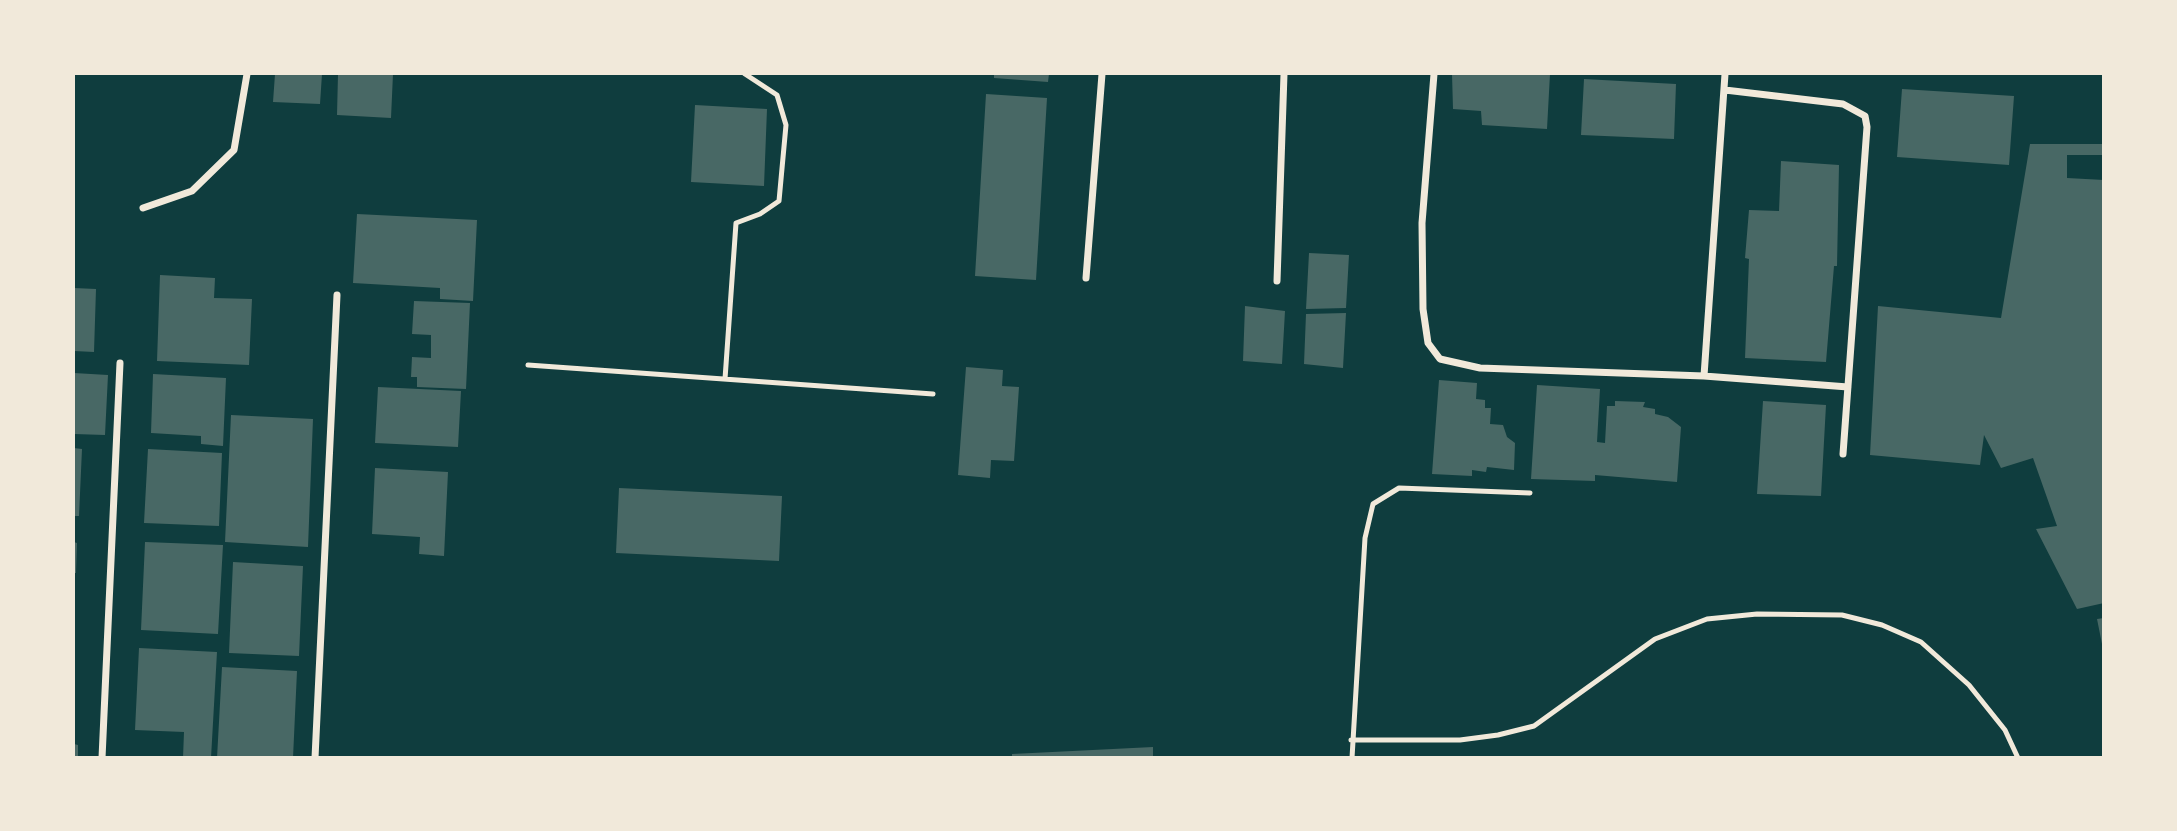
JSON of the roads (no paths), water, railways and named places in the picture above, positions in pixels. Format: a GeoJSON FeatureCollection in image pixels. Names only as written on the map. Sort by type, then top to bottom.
{"type":"FeatureCollection","features":[{"type":"Feature","properties":{"kind":"street"},"geometry":{"type":"LineString","coordinates":[[143,208],[192,191],[234,150],[247,74]]}},
{"type":"Feature","properties":{"kind":"street"},"geometry":{"type":"LineString","coordinates":[[1086,278],[1102,74]]}},
{"type":"Feature","properties":{"kind":"street"},"geometry":{"type":"LineString","coordinates":[[1277,281],[1284,74]]}},
{"type":"Feature","properties":{"kind":"street"},"geometry":{"type":"LineString","coordinates":[[1434,74],[1422,223],[1423,309],[1428,344],[1440,359],[1480,368],[1703,376],[1848,387]]}},
{"type":"Feature","properties":{"kind":"street"},"geometry":{"type":"LineString","coordinates":[[1703,376],[1725,74]]}},
{"type":"Feature","properties":{"kind":"street"},"geometry":{"type":"LineString","coordinates":[[1725,90],[1843,104],[1866,116],[1843,454]]}},
{"type":"Feature","properties":{"kind":"street"},"geometry":{"type":"LineString","coordinates":[[315,758],[337,295]]}},
{"type":"Feature","properties":{"kind":"street"},"geometry":{"type":"LineString","coordinates":[[102,758],[120,363]]}},
{"type":"Feature","properties":{"kind":"lane"},"geometry":{"type":"LineString","coordinates":[[725,379],[736,223],[760,214],[779,201],[786,125],[777,96],[745,74]]}},
{"type":"Feature","properties":{"kind":"lane"},"geometry":{"type":"LineString","coordinates":[[528,365],[933,394]]}},
{"type":"Feature","properties":{"kind":"lane"},"geometry":{"type":"LineString","coordinates":[[1352,758],[1364,538],[1373,503],[1399,488],[1530,493]]}},
{"type":"Feature","properties":{"kind":"lane"},"geometry":{"type":"LineString","coordinates":[[1351,740],[1460,740],[1498,735],[1534,726],[1655,639],[1707,619],[1757,614],[1842,615],[1882,625],[1921,642],[1969,685],[2005,730],[2018,758]]}}]}
